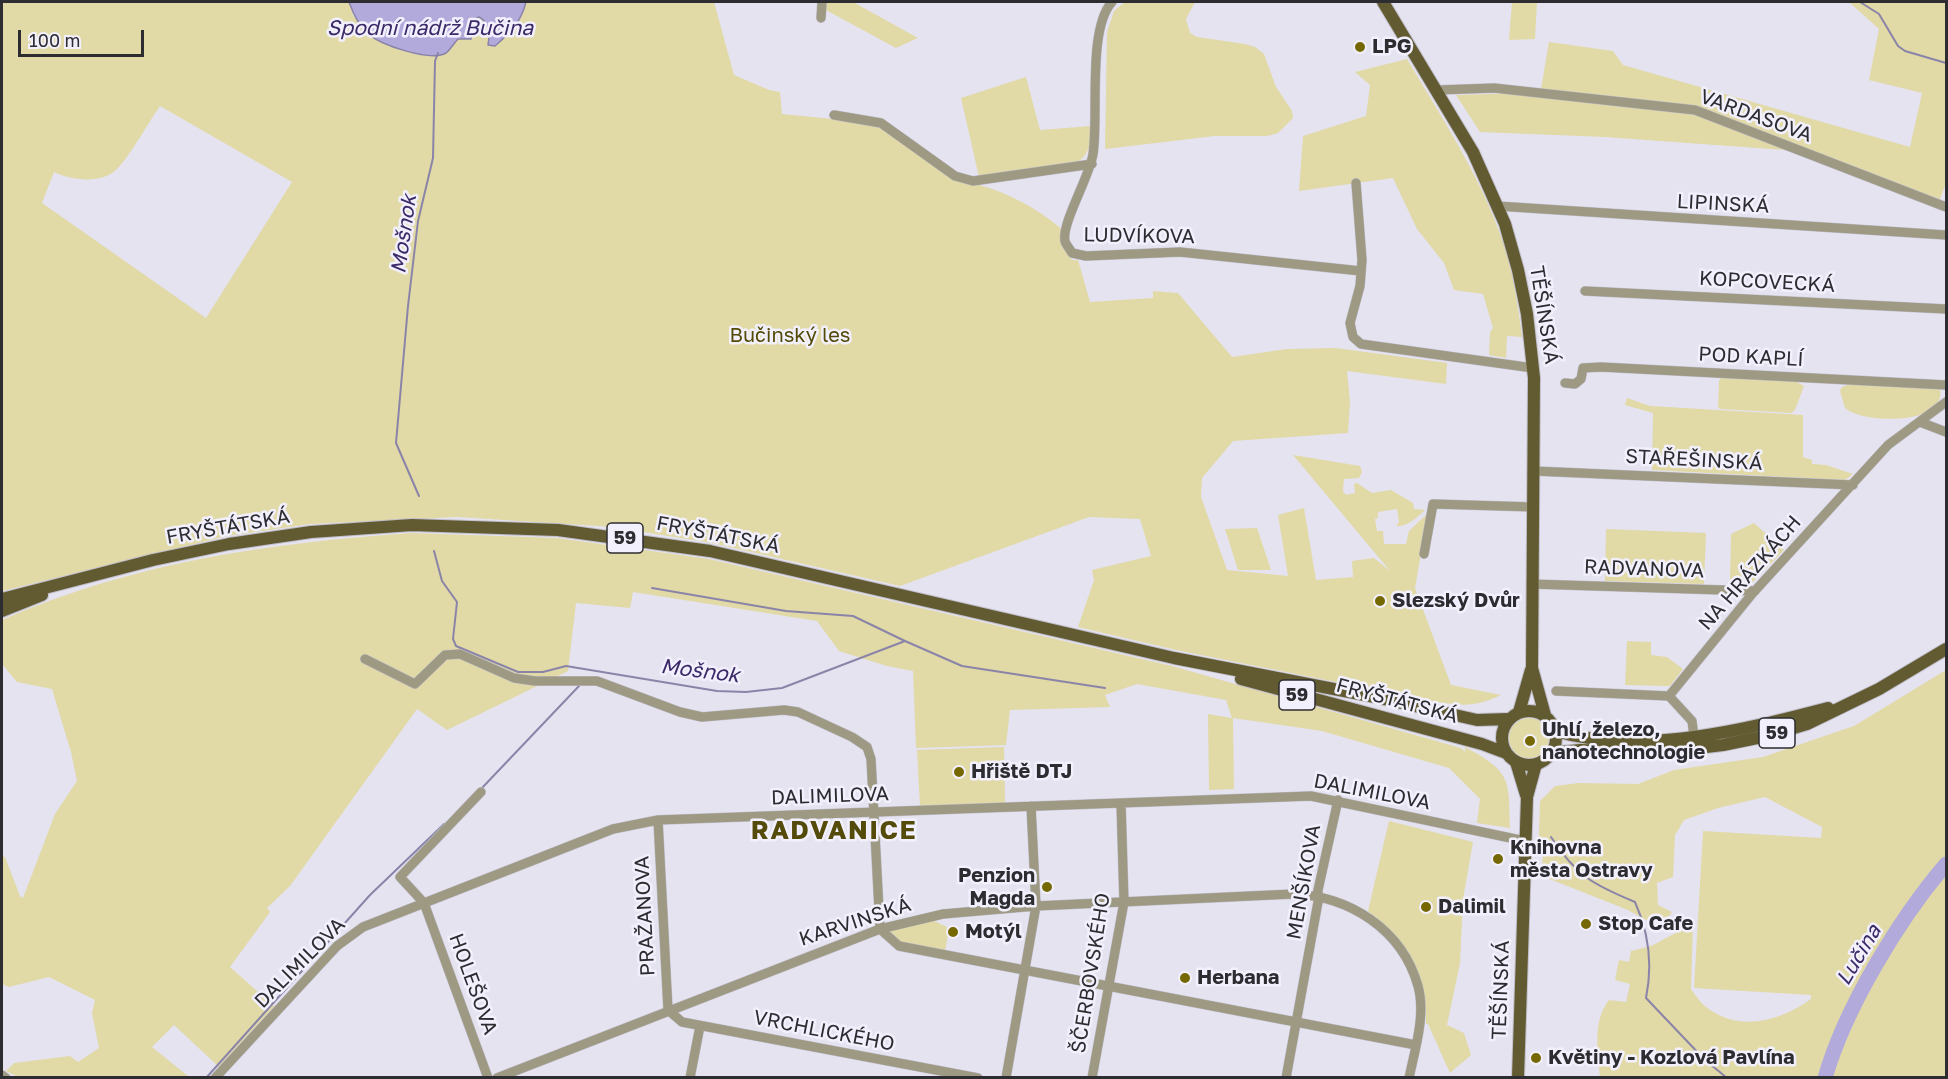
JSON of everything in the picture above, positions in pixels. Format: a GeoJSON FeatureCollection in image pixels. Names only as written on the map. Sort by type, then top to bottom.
{"type":"FeatureCollection","features":[{"type":"Feature","properties":{"kind":"main road","name":"TĚŠÍNSKÁ"},"geometry":{"type":"LineString","coordinates":[[1383,2],[1438,90],[1473,152],[1497,206],[1518,270],[1533,368],[1532,668],[1545,715]]}},
{"type":"Feature","properties":{"kind":"main road","name":"FRYŠTÁTSKÁ"},"geometry":{"type":"LineString","coordinates":[[2,599],[196,551],[310,532],[412,525],[547,529],[611,535],[710,551],[1174,658],[1375,697],[1477,720],[1514,716]]}},
{"type":"Feature","properties":{"kind":"main road","name":"FRYŠTÁTSKÁ"},"geometry":{"type":"LineString","coordinates":[[2,611],[70,583]]}},
{"type":"Feature","properties":{"kind":"main road","name":"59"},"geometry":{"type":"LineString","coordinates":[[1552,753],[1580,750],[1664,752],[1723,745],[1807,724],[1879,689],[1947,649]]}},
{"type":"Feature","properties":{"kind":"main road","name":"FRYŠTÁTSKÁ"},"geometry":{"type":"LineString","coordinates":[[1174,658],[1278,690],[1482,744],[1506,753]]}},
{"type":"Feature","properties":{"kind":"main road","name":"TĚŠÍNSKÁ"},"geometry":{"type":"LineString","coordinates":[[1514,716],[1532,668]]}},
{"type":"Feature","properties":{"kind":"main road","name":"59"},"geometry":{"type":"LineString","coordinates":[[1556,731],[1575,737],[1613,739],[1694,737],[1730,733],[1850,702]]}},
{"type":"Feature","properties":{"kind":"main road"},"geometry":{"type":"LineString","coordinates":[[1533,711],[1545,715],[1556,731],[1556,743],[1552,753],[1536,764],[1516,762],[1506,753],[1502,736],[1514,716],[1533,711]]}},
{"type":"Feature","properties":{"kind":"main road","name":"TĚŠÍNSKÁ"},"geometry":{"type":"LineString","coordinates":[[1516,762],[1527,796]]}},
{"type":"Feature","properties":{"kind":"main road","name":"TĚŠÍNSKÁ"},"geometry":{"type":"LineString","coordinates":[[1518,1077],[1527,796],[1536,764]]}},
{"type":"Feature","properties":{"kind":"street"},"geometry":{"type":"LineString","coordinates":[[821,18],[822,2]]}},
{"type":"Feature","properties":{"kind":"street"},"geometry":{"type":"LineString","coordinates":[[834,115],[881,123],[955,176],[973,181],[1092,164],[1097,55],[1103,18],[1112,2]]}},
{"type":"Feature","properties":{"kind":"street","name":"VARDASOVA"},"geometry":{"type":"LineString","coordinates":[[1438,90],[1494,88],[1695,110],[1947,207]]}},
{"type":"Feature","properties":{"kind":"street","name":"LUDVÍKOVA"},"geometry":{"type":"LineString","coordinates":[[1092,164],[1066,229],[1065,241],[1072,253],[1086,256],[1180,252],[1361,271]]}},
{"type":"Feature","properties":{"kind":"street"},"geometry":{"type":"LineString","coordinates":[[1356,183],[1360,215],[1361,271],[1350,323],[1353,337],[1361,344],[1533,368]]}},
{"type":"Feature","properties":{"kind":"street","name":"LIPINSKÁ"},"geometry":{"type":"LineString","coordinates":[[1497,206],[1603,215],[1947,235]]}},
{"type":"Feature","properties":{"kind":"street","name":"KOPCOVECKÁ"},"geometry":{"type":"LineString","coordinates":[[1586,291],[1947,309]]}},
{"type":"Feature","properties":{"kind":"street","name":"POD KAPLÍ"},"geometry":{"type":"LineString","coordinates":[[1565,383],[1575,384],[1581,379],[1583,368],[1601,367],[1947,385]]}},
{"type":"Feature","properties":{"kind":"street","name":"NA HRÁZKÁCH"},"geometry":{"type":"LineString","coordinates":[[1669,696],[1755,591],[1888,445],[1947,402]]}},
{"type":"Feature","properties":{"kind":"street"},"geometry":{"type":"LineString","coordinates":[[1920,422],[1947,432]]}},
{"type":"Feature","properties":{"kind":"street","name":"STAŘEŠINSKÁ"},"geometry":{"type":"LineString","coordinates":[[1534,471],[1853,485]]}},
{"type":"Feature","properties":{"kind":"street"},"geometry":{"type":"LineString","coordinates":[[1424,554],[1434,504],[1534,507]]}},
{"type":"Feature","properties":{"kind":"street","name":"RADVANOVA"},"geometry":{"type":"LineString","coordinates":[[1532,584],[1755,591]]}},
{"type":"Feature","properties":{"kind":"street"},"geometry":{"type":"LineString","coordinates":[[365,659],[415,684],[445,655],[460,654],[514,678],[535,681],[597,681],[680,712],[702,717],[784,710],[798,712],[852,737],[867,747],[871,759],[875,812],[880,929],[899,946],[1416,1045]]}},
{"type":"Feature","properties":{"kind":"street"},"geometry":{"type":"LineString","coordinates":[[1556,691],[1669,696],[1692,721],[1694,737]]}},
{"type":"Feature","properties":{"kind":"street"},"geometry":{"type":"LineString","coordinates":[[424,903],[400,877],[481,792]]}},
{"type":"Feature","properties":{"kind":"street","name":"DALIMILOVA"},"geometry":{"type":"LineString","coordinates":[[215,1077],[336,946],[363,927],[613,829],[658,820],[1311,796],[1525,841]]}},
{"type":"Feature","properties":{"kind":"street","name":"MENŠÍKOVA"},"geometry":{"type":"LineString","coordinates":[[1286,1077],[1317,895],[1338,800]]}},
{"type":"Feature","properties":{"kind":"street","name":"ŠČERBOVSKÉHO"},"geometry":{"type":"LineString","coordinates":[[1092,1077],[1124,902],[1121,803]]}},
{"type":"Feature","properties":{"kind":"street"},"geometry":{"type":"LineString","coordinates":[[1006,1077],[1036,906],[1031,806]]}},
{"type":"Feature","properties":{"kind":"street","name":"PRAŽANOVA"},"geometry":{"type":"LineString","coordinates":[[658,820],[668,1010]]}},
{"type":"Feature","properties":{"kind":"street","name":"KARVINSKÁ"},"geometry":{"type":"LineString","coordinates":[[497,1077],[880,929],[943,914],[1036,906],[1317,895],[1342,902],[1362,912],[1387,933],[1405,956],[1418,987],[1420,1019],[1409,1077]]}},
{"type":"Feature","properties":{"kind":"street","name":"HOLEŠOVA"},"geometry":{"type":"LineString","coordinates":[[424,903],[488,1077]]}},
{"type":"Feature","properties":{"kind":"street","name":"VRCHLICKÉHO"},"geometry":{"type":"LineString","coordinates":[[668,1010],[681,1022],[978,1077]]}},
{"type":"Feature","properties":{"kind":"street"},"geometry":{"type":"LineString","coordinates":[[690,1077],[700,1026]]}},
{"type":"Feature","properties":{"kind":"street"},"geometry":{"type":"LineString","coordinates":[[2,1075],[6,1077]]}},
{"type":"Feature","properties":{"kind":"green space","name":"Bučinský les"},"geometry":{"type":"Polygon","coordinates":[[[2,2],[349,2],[353,15],[366,33],[447,53],[470,21],[479,17],[485,19],[490,32],[522,15],[526,2],[714,2],[734,75],[769,90],[780,92],[782,114],[873,123],[971,183],[996,190],[1031,207],[1063,230],[1062,242],[1072,260],[1078,260],[1090,302],[1153,298],[1153,291],[1178,293],[1232,357],[1287,349],[1336,348],[1447,363],[1446,384],[1347,371],[1350,402],[1348,433],[1233,441],[1202,478],[1201,497],[1227,570],[1288,576],[1278,515],[1304,508],[1316,580],[1353,577],[1352,561],[1374,558],[1390,571],[1293,455],[1360,466],[1362,472],[1359,478],[1344,479],[1343,491],[1346,495],[1355,493],[1354,484],[1357,483],[1372,493],[1391,490],[1413,503],[1414,509],[1425,510],[1409,523],[1401,526],[1396,526],[1399,522],[1397,509],[1378,512],[1378,518],[1375,519],[1377,531],[1383,531],[1384,544],[1406,544],[1409,531],[1428,513],[1415,588],[1451,685],[1501,695],[1473,704],[1437,702],[1176,650],[1078,627],[1094,580],[1092,570],[1151,556],[1140,519],[1089,517],[900,586],[712,543],[612,527],[458,517],[310,524],[227,536],[2,591],[2,2]],[[160,106],[115,171],[93,179],[68,177],[54,172],[42,203],[206,318],[292,182],[160,106]]]}},
{"type":"Feature","properties":{"kind":"green space"},"geometry":{"type":"Polygon","coordinates":[[[825,2],[853,2],[918,38],[896,48],[824,9],[825,2]]]}},
{"type":"Feature","properties":{"kind":"green space"},"geometry":{"type":"Polygon","coordinates":[[[1125,2],[1195,2],[1186,19],[1190,33],[1197,37],[1245,44],[1255,47],[1264,54],[1276,87],[1292,111],[1293,118],[1278,133],[1267,136],[1215,136],[1105,149],[1107,32],[1114,11],[1125,2]]]}},
{"type":"Feature","properties":{"kind":"green space"},"geometry":{"type":"Polygon","coordinates":[[[1512,2],[1537,2],[1535,39],[1509,40],[1512,2]]]}},
{"type":"Feature","properties":{"kind":"green space"},"geometry":{"type":"Polygon","coordinates":[[[1849,2],[1946,2],[1946,183],[1940,199],[1799,151],[1605,137],[1480,132],[1456,95],[1524,93],[1540,95],[1549,42],[1613,51],[1623,65],[1910,147],[1922,93],[1869,80],[1879,29],[1849,2]]]}},
{"type":"Feature","properties":{"kind":"green space"},"geometry":{"type":"Polygon","coordinates":[[[1407,59],[1472,171],[1503,242],[1515,289],[1522,337],[1507,336],[1506,358],[1489,355],[1490,332],[1493,328],[1483,294],[1454,290],[1444,263],[1417,229],[1393,178],[1299,191],[1303,136],[1366,116],[1370,85],[1355,72],[1407,59]]]}},
{"type":"Feature","properties":{"kind":"green space"},"geometry":{"type":"Polygon","coordinates":[[[1026,77],[1040,130],[1092,126],[1088,150],[1079,161],[979,177],[961,98],[1026,77]]]}},
{"type":"Feature","properties":{"kind":"green space"},"geometry":{"type":"Polygon","coordinates":[[[1722,377],[1795,381],[1804,386],[1795,410],[1791,413],[1721,409],[1718,407],[1719,381],[1722,377]]]}},
{"type":"Feature","properties":{"kind":"green space"},"geometry":{"type":"Polygon","coordinates":[[[1853,383],[1940,388],[1939,400],[1931,409],[1918,415],[1885,419],[1869,417],[1845,408],[1840,391],[1842,387],[1853,383]]]}},
{"type":"Feature","properties":{"kind":"green space"},"geometry":{"type":"Polygon","coordinates":[[[1627,398],[1650,406],[1803,415],[1803,457],[1812,460],[1812,464],[1826,465],[1853,474],[1845,480],[1652,470],[1653,413],[1625,405],[1627,398]]]}},
{"type":"Feature","properties":{"kind":"green space"},"geometry":{"type":"Polygon","coordinates":[[[1754,523],[1784,550],[1750,585],[1730,584],[1731,534],[1754,523]]]}},
{"type":"Feature","properties":{"kind":"green space"},"geometry":{"type":"Polygon","coordinates":[[[1257,528],[1271,570],[1238,570],[1225,529],[1257,528]]]}},
{"type":"Feature","properties":{"kind":"green space"},"geometry":{"type":"Polygon","coordinates":[[[1606,529],[1706,533],[1704,584],[1605,581],[1606,529]]]}},
{"type":"Feature","properties":{"kind":"green space"},"geometry":{"type":"Polygon","coordinates":[[[412,533],[557,538],[709,559],[1172,666],[1461,748],[1465,752],[1465,747],[1491,763],[1504,778],[1509,798],[1510,828],[1477,823],[1480,799],[1449,768],[1322,731],[1233,718],[1234,789],[1209,790],[1208,714],[1232,718],[1226,700],[1137,684],[1105,695],[1110,707],[1010,710],[1006,745],[916,748],[913,671],[887,666],[839,651],[817,621],[633,592],[630,608],[576,603],[568,671],[447,730],[417,709],[290,886],[267,908],[270,912],[230,967],[275,1007],[219,1067],[174,1025],[152,1047],[189,1077],[18,1077],[6,1071],[14,1063],[70,1056],[78,1062],[99,1048],[92,1013],[95,1000],[49,977],[9,987],[2,984],[2,856],[5,857],[20,896],[23,898],[55,814],[77,781],[71,752],[52,689],[17,682],[2,664],[2,620],[102,583],[203,558],[306,543],[412,533]]]}},
{"type":"Feature","properties":{"kind":"green space"},"geometry":{"type":"Polygon","coordinates":[[[1627,641],[1651,642],[1651,655],[1667,657],[1683,669],[1670,686],[1625,685],[1627,641]]]}},
{"type":"Feature","properties":{"kind":"green space"},"geometry":{"type":"Polygon","coordinates":[[[1946,670],[1946,1077],[1600,1077],[1597,1037],[1600,1018],[1609,1000],[1626,1002],[1630,984],[1615,980],[1619,960],[1629,962],[1631,951],[1651,946],[1693,924],[1691,989],[1710,1010],[1736,1021],[1762,1021],[1788,1013],[1811,999],[1811,995],[1694,988],[1703,831],[1821,838],[1822,827],[1765,797],[1718,808],[1684,820],[1675,835],[1673,877],[1657,883],[1658,905],[1672,912],[1666,920],[1655,925],[1628,910],[1542,876],[1543,851],[1539,835],[1540,801],[1555,786],[1579,783],[1638,784],[1674,770],[1763,757],[1854,726],[1946,670]]]}},
{"type":"Feature","properties":{"kind":"green space"},"geometry":{"type":"Polygon","coordinates":[[[1529,718],[1543,724],[1549,738],[1543,752],[1529,758],[1515,752],[1509,738],[1515,724],[1529,718]]]}},
{"type":"Feature","properties":{"kind":"green space"},"geometry":{"type":"Polygon","coordinates":[[[1004,747],[1005,803],[920,806],[917,750],[1004,747]]]}},
{"type":"Feature","properties":{"kind":"green space"},"geometry":{"type":"Polygon","coordinates":[[[1389,821],[1473,842],[1463,899],[1460,963],[1447,1025],[1464,1033],[1471,1055],[1450,1073],[1426,1024],[1422,990],[1411,961],[1381,922],[1368,911],[1389,821]]]}},
{"type":"Feature","properties":{"kind":"green space"},"geometry":{"type":"Polygon","coordinates":[[[932,920],[949,928],[945,952],[903,944],[889,931],[932,920]]]}},
{"type":"Feature","properties":{"kind":"water","name":"Spodní nádrž Bučina"},"geometry":{"type":"Polygon","coordinates":[[[349,2],[526,2],[515,26],[495,46],[488,45],[488,29],[483,19],[479,17],[470,21],[473,28],[471,39],[458,39],[446,53],[429,55],[405,51],[373,38],[358,23],[349,2]]]}},
{"type":"Feature","properties":{"kind":"waterway"},"geometry":{"type":"LineString","coordinates":[[1860,2],[1879,14],[1898,46],[1905,51],[1946,63]]}},
{"type":"Feature","properties":{"kind":"waterway","name":"Mošnok"},"geometry":{"type":"LineString","coordinates":[[419,496],[396,443],[418,221],[433,158],[435,61],[438,53]]}},
{"type":"Feature","properties":{"kind":"waterway","name":"Mošnok"},"geometry":{"type":"LineString","coordinates":[[434,551],[442,581],[457,602],[453,639],[456,646],[518,672],[543,672],[566,666],[717,691],[746,692],[782,688],[905,641],[962,666],[1105,688]]}},
{"type":"Feature","properties":{"kind":"waterway"},"geometry":{"type":"LineString","coordinates":[[652,588],[786,611],[853,616],[905,641]]}},
{"type":"Feature","properties":{"kind":"waterway"},"geometry":{"type":"LineString","coordinates":[[481,789],[579,686]]}},
{"type":"Feature","properties":{"kind":"waterway"},"geometry":{"type":"LineString","coordinates":[[206,1078],[370,895],[444,824]]}},
{"type":"Feature","properties":{"kind":"waterway","name":"Mošnok"},"geometry":{"type":"LineString","coordinates":[[1551,837],[1569,861],[1587,878],[1635,902],[1644,925],[1648,949],[1649,973],[1646,998],[1704,1059],[1727,1078]]}},
{"type":"Feature","properties":{"kind":"waterway","name":"Lučina"},"geometry":{"type":"LineString","coordinates":[[1825,1078],[1846,1023],[1875,965],[1910,911],[1946,864]]}},
{"type":"Feature","properties":{"kind":"place","name":"LPG"},"geometry":{"type":"Point","coordinates":[1360,47]}},
{"type":"Feature","properties":{"kind":"place","name":"Slezský Dvůr"},"geometry":{"type":"Point","coordinates":[1380,601]}},
{"type":"Feature","properties":{"kind":"place","name":"Uhlí, železo, nanotechnologie"},"geometry":{"type":"Point","coordinates":[1530,741]}},
{"type":"Feature","properties":{"kind":"place","name":"Hřiště DTJ"},"geometry":{"type":"Point","coordinates":[959,772]}},
{"type":"Feature","properties":{"kind":"place","name":"Knihovna města Ostravy"},"geometry":{"type":"Point","coordinates":[1498,859]}},
{"type":"Feature","properties":{"kind":"place","name":"Penzion Magda"},"geometry":{"type":"Point","coordinates":[1047,887]}},
{"type":"Feature","properties":{"kind":"place","name":"Dalimil"},"geometry":{"type":"Point","coordinates":[1426,907]}},
{"type":"Feature","properties":{"kind":"place","name":"Stop Cafe"},"geometry":{"type":"Point","coordinates":[1586,924]}},
{"type":"Feature","properties":{"kind":"place","name":"Motýl"},"geometry":{"type":"Point","coordinates":[953,932]}},
{"type":"Feature","properties":{"kind":"place","name":"Herbana"},"geometry":{"type":"Point","coordinates":[1185,978]}},
{"type":"Feature","properties":{"kind":"place","name":"Květiny - Kozlová Pavlína"},"geometry":{"type":"Point","coordinates":[1536,1058]}},
{"type":"Feature","properties":{"kind":"district","name":"RADVANICE"},"geometry":{"type":"Point","coordinates":[834,831]}}]}
